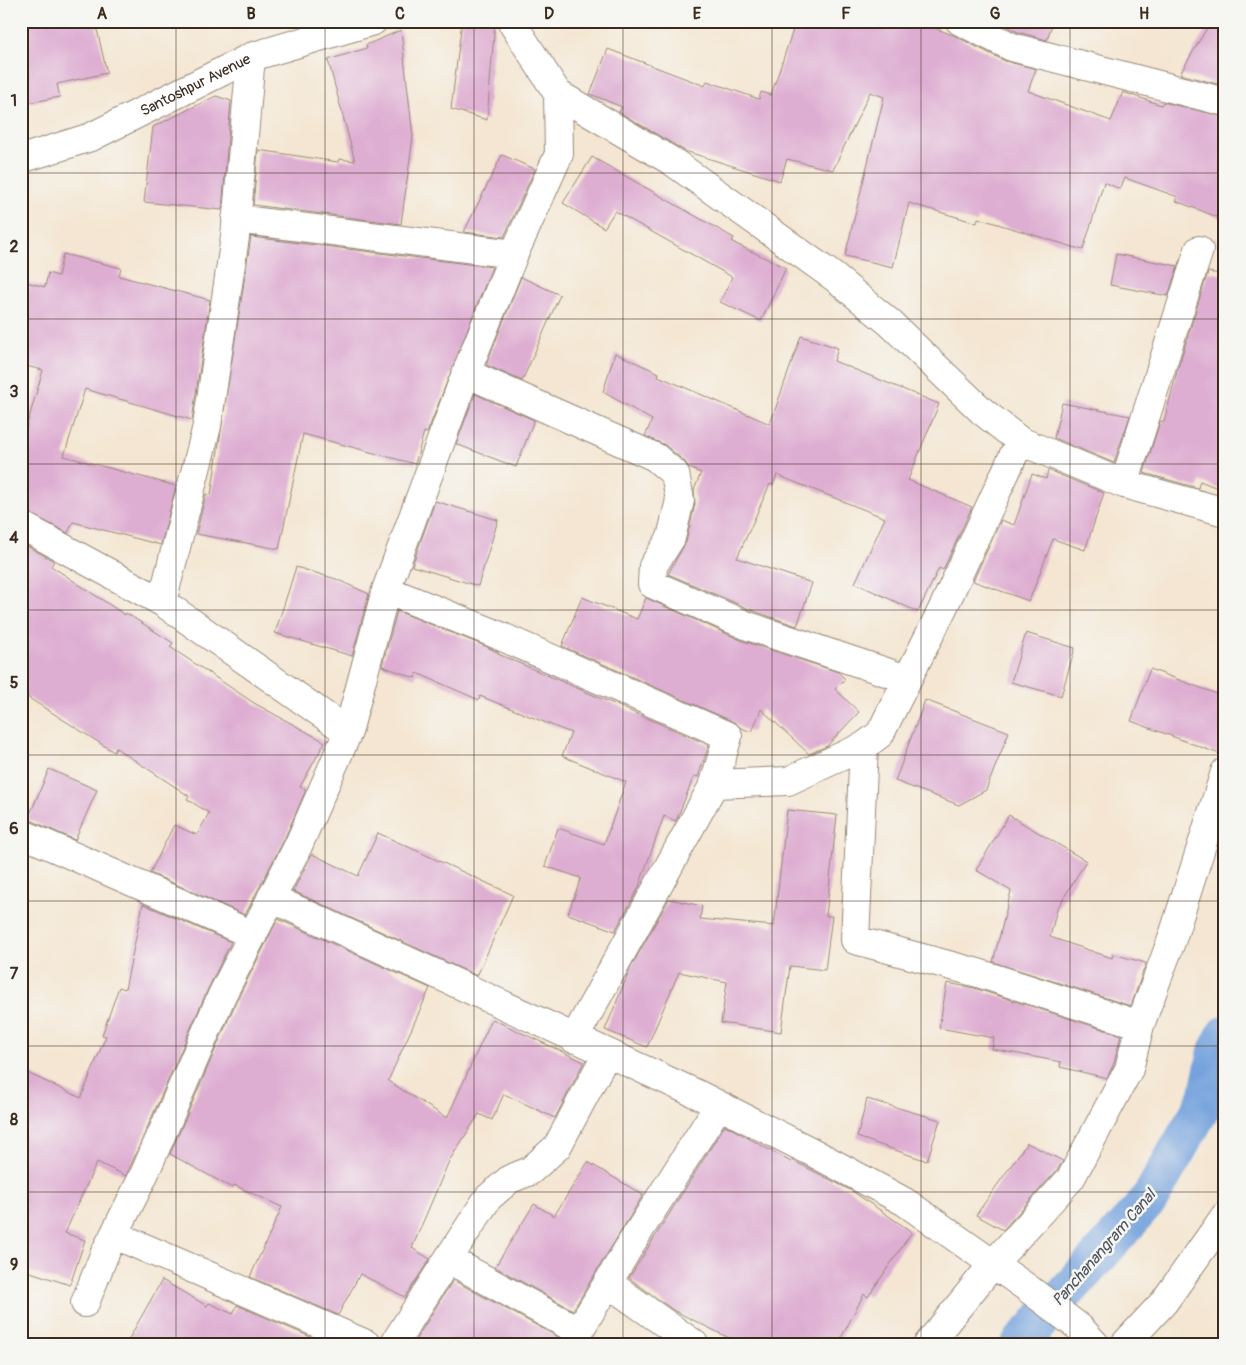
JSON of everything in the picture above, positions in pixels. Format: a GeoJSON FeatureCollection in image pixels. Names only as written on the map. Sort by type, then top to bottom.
{"type":"FeatureCollection","features":[{"type":"Feature","properties":{"kind":"street","name":"Santoshpur Avenue"},"geometry":{"type":"LineString","coordinates":[[21,159],[91,138],[251,57],[373,21]]}},
{"type":"Feature","properties":{"kind":"street"},"geometry":{"type":"LineString","coordinates":[[511,21],[558,94],[673,162],[834,276],[890,323],[982,412],[1020,441],[1124,484],[1225,512]]}},
{"type":"Feature","properties":{"kind":"street"},"geometry":{"type":"LineString","coordinates":[[960,21],[1012,47],[1225,102]]}},
{"type":"Feature","properties":{"kind":"street"},"geometry":{"type":"LineString","coordinates":[[162,602],[207,426],[236,219],[251,57]]}},
{"type":"Feature","properties":{"kind":"street"},"geometry":{"type":"LineString","coordinates":[[85,1303],[114,1235],[144,1177],[222,995],[298,846],[348,732],[386,590],[466,373],[514,254],[559,154],[558,94]]}},
{"type":"Feature","properties":{"kind":"street"},"geometry":{"type":"LineString","coordinates":[[236,219],[514,254]]}},
{"type":"Feature","properties":{"kind":"street"},"geometry":{"type":"LineString","coordinates":[[1124,484],[1199,250]]}},
{"type":"Feature","properties":{"kind":"street"},"geometry":{"type":"LineString","coordinates":[[466,373],[655,457],[674,474],[680,500],[671,538],[653,566],[652,584],[748,626],[907,679]]}},
{"type":"Feature","properties":{"kind":"street"},"geometry":{"type":"LineString","coordinates":[[714,784],[788,781],[864,746],[880,734],[1020,441]]}},
{"type":"Feature","properties":{"kind":"street"},"geometry":{"type":"LineString","coordinates":[[21,525],[162,602],[348,732]]}},
{"type":"Feature","properties":{"kind":"street"},"geometry":{"type":"LineString","coordinates":[[386,590],[508,640],[728,736],[714,784],[574,1038]]}},
{"type":"Feature","properties":{"kind":"street"},"geometry":{"type":"LineString","coordinates":[[864,746],[855,940],[978,973],[1140,1025]]}},
{"type":"Feature","properties":{"kind":"street"},"geometry":{"type":"LineString","coordinates":[[928,1344],[993,1264],[1071,1178],[1129,1069],[1140,1025],[1172,939],[1225,772]]}},
{"type":"Feature","properties":{"kind":"street"},"geometry":{"type":"LineString","coordinates":[[21,833],[253,936]]}},
{"type":"Feature","properties":{"kind":"street"},"geometry":{"type":"LineString","coordinates":[[271,898],[719,1105],[812,1152],[905,1202],[1026,1287],[1087,1336]]}},
{"type":"Feature","properties":{"kind":"street"},"geometry":{"type":"LineString","coordinates":[[394,1344],[488,1198],[510,1180],[530,1171],[558,1147],[607,1053]]}},
{"type":"Feature","properties":{"kind":"street"},"geometry":{"type":"LineString","coordinates":[[448,1259],[576,1337],[719,1105]]}},
{"type":"Feature","properties":{"kind":"street"},"geometry":{"type":"LineString","coordinates":[[1126,1344],[1164,1302],[1225,1216]]}},
{"type":"Feature","properties":{"kind":"street"},"geometry":{"type":"LineString","coordinates":[[114,1235],[366,1344]]}},
{"type":"Feature","properties":{"kind":"street"},"geometry":{"type":"LineString","coordinates":[[608,1283],[694,1344]]}},
{"type":"Feature","properties":{"kind":"building"},"geometry":{"type":"Polygon","coordinates":[[[37,21],[95,21],[107,73],[57,84],[60,97],[21,104],[21,24],[37,21]]]}},
{"type":"Feature","properties":{"kind":"building"},"geometry":{"type":"Polygon","coordinates":[[[462,21],[495,21],[487,120],[451,109],[462,21]]]}},
{"type":"Feature","properties":{"kind":"building"},"geometry":{"type":"Polygon","coordinates":[[[796,21],[916,21],[955,36],[1005,61],[1036,69],[1028,91],[1111,121],[1123,92],[1161,105],[1163,102],[1225,117],[1225,220],[1176,201],[1178,197],[1125,178],[1120,189],[1104,182],[1083,250],[978,218],[977,223],[909,203],[893,267],[845,256],[884,97],[870,92],[833,170],[787,159],[780,181],[685,151],[619,112],[622,107],[590,94],[608,49],[705,86],[707,81],[759,99],[761,92],[771,95],[796,21]]]}},
{"type":"Feature","properties":{"kind":"building"},"geometry":{"type":"Polygon","coordinates":[[[997,21],[1053,21],[1047,40],[1018,32],[997,21]]]}},
{"type":"Feature","properties":{"kind":"building"},"geometry":{"type":"Polygon","coordinates":[[[1211,21],[1225,21],[1225,86],[1180,74],[1211,21]]]}},
{"type":"Feature","properties":{"kind":"building"},"geometry":{"type":"Polygon","coordinates":[[[401,30],[413,137],[401,224],[253,205],[258,150],[338,162],[339,159],[355,161],[328,60],[367,48],[366,45],[401,30]]]}},
{"type":"Feature","properties":{"kind":"building"},"geometry":{"type":"Polygon","coordinates":[[[216,96],[231,101],[222,210],[144,202],[153,127],[216,96]]]}},
{"type":"Feature","properties":{"kind":"building"},"geometry":{"type":"Polygon","coordinates":[[[502,155],[535,169],[504,237],[464,232],[502,155]]]}},
{"type":"Feature","properties":{"kind":"building"},"geometry":{"type":"Polygon","coordinates":[[[592,157],[734,238],[732,242],[786,268],[761,321],[720,302],[732,277],[615,211],[604,228],[563,203],[592,157]]]}},
{"type":"Feature","properties":{"kind":"building"},"geometry":{"type":"Polygon","coordinates":[[[251,237],[492,267],[427,433],[424,432],[415,464],[303,434],[279,549],[196,534],[206,494],[211,495],[251,237]]]}},
{"type":"Feature","properties":{"kind":"building"},"geometry":{"type":"Polygon","coordinates":[[[63,254],[121,268],[119,276],[210,300],[192,420],[85,389],[64,456],[176,486],[161,545],[73,522],[68,533],[21,509],[21,445],[43,370],[21,365],[21,302],[26,282],[45,287],[48,273],[58,276],[63,254]]]}},
{"type":"Feature","properties":{"kind":"building"},"geometry":{"type":"Polygon","coordinates":[[[1116,254],[1178,266],[1168,296],[1110,285],[1116,254]]]}},
{"type":"Feature","properties":{"kind":"building"},"geometry":{"type":"Polygon","coordinates":[[[1208,272],[1225,275],[1225,491],[1200,481],[1198,488],[1144,473],[1160,421],[1164,422],[1177,371],[1208,272]]]}},
{"type":"Feature","properties":{"kind":"building"},"geometry":{"type":"Polygon","coordinates":[[[521,277],[560,295],[522,381],[486,365],[521,277]]]}},
{"type":"Feature","properties":{"kind":"building"},"geometry":{"type":"Polygon","coordinates":[[[801,336],[838,348],[834,361],[939,404],[908,480],[972,507],[943,570],[939,568],[918,612],[855,583],[885,518],[777,475],[773,485],[770,484],[737,558],[812,583],[797,626],[754,611],[668,574],[686,542],[695,504],[694,490],[701,473],[689,468],[685,462],[665,445],[645,436],[652,420],[603,392],[615,353],[659,373],[658,376],[770,424],[801,336]]]}},
{"type":"Feature","properties":{"kind":"building"},"geometry":{"type":"Polygon","coordinates":[[[475,394],[534,420],[516,467],[456,444],[475,394]]]}},
{"type":"Feature","properties":{"kind":"building"},"geometry":{"type":"Polygon","coordinates":[[[1062,403],[1130,416],[1114,463],[1054,438],[1062,403]]]}},
{"type":"Feature","properties":{"kind":"building"},"geometry":{"type":"Polygon","coordinates":[[[1048,470],[1104,493],[1085,550],[1053,539],[1029,601],[973,581],[1001,520],[1014,525],[1032,474],[1046,479],[1048,470]]]}},
{"type":"Feature","properties":{"kind":"building"},"geometry":{"type":"Polygon","coordinates":[[[435,501],[498,520],[478,586],[412,566],[435,501]]]}},
{"type":"Feature","properties":{"kind":"building"},"geometry":{"type":"Polygon","coordinates":[[[21,543],[54,561],[51,566],[125,615],[126,613],[173,643],[170,647],[254,703],[325,742],[300,787],[306,790],[284,840],[245,915],[150,873],[174,825],[197,835],[209,813],[187,799],[189,796],[116,748],[114,752],[21,693],[21,543]]]}},
{"type":"Feature","properties":{"kind":"building"},"geometry":{"type":"Polygon","coordinates":[[[296,567],[336,579],[369,594],[352,656],[275,633],[296,567]]]}},
{"type":"Feature","properties":{"kind":"building"},"geometry":{"type":"Polygon","coordinates":[[[582,597],[637,619],[646,598],[743,641],[838,672],[845,679],[835,689],[859,712],[827,746],[809,754],[761,709],[752,732],[741,728],[734,722],[562,646],[582,597]]]}},
{"type":"Feature","properties":{"kind":"building"},"geometry":{"type":"Polygon","coordinates":[[[397,611],[485,646],[498,654],[709,745],[698,777],[694,776],[676,821],[664,816],[638,889],[615,931],[568,914],[581,878],[545,866],[558,828],[604,844],[626,782],[562,756],[571,733],[480,696],[479,700],[417,673],[415,678],[382,666],[397,611]]]}},
{"type":"Feature","properties":{"kind":"building"},"geometry":{"type":"Polygon","coordinates":[[[1026,633],[1075,648],[1061,696],[1011,682],[1026,633]]]}},
{"type":"Feature","properties":{"kind":"building"},"geometry":{"type":"Polygon","coordinates":[[[1150,669],[1225,697],[1225,756],[1131,721],[1150,669]]]}},
{"type":"Feature","properties":{"kind":"building"},"geometry":{"type":"Polygon","coordinates":[[[925,700],[1009,732],[986,790],[959,805],[895,781],[925,700]]]}},
{"type":"Feature","properties":{"kind":"building"},"geometry":{"type":"Polygon","coordinates":[[[49,769],[97,790],[75,840],[28,819],[49,769]]]}},
{"type":"Feature","properties":{"kind":"building"},"geometry":{"type":"Polygon","coordinates":[[[787,810],[837,815],[826,916],[832,916],[825,970],[790,966],[781,1032],[721,1023],[727,982],[679,972],[647,1047],[605,1030],[631,967],[669,899],[702,906],[700,919],[774,926],[787,810]]]}},
{"type":"Feature","properties":{"kind":"building"},"geometry":{"type":"Polygon","coordinates":[[[1009,815],[1086,861],[1057,909],[1050,937],[1112,958],[1113,954],[1146,963],[1131,1006],[993,962],[1011,891],[976,870],[1009,815]]]}},
{"type":"Feature","properties":{"kind":"building"},"geometry":{"type":"Polygon","coordinates":[[[378,833],[513,895],[477,976],[293,891],[312,854],[358,876],[378,833]]]}},
{"type":"Feature","properties":{"kind":"building"},"geometry":{"type":"Polygon","coordinates":[[[143,904],[231,942],[208,989],[126,1176],[97,1162],[65,1233],[85,1240],[70,1285],[21,1269],[21,1070],[81,1098],[106,1036],[102,1035],[119,987],[125,989],[143,904]]]}},
{"type":"Feature","properties":{"kind":"building"},"geometry":{"type":"Polygon","coordinates":[[[278,919],[430,988],[388,1081],[447,1118],[492,1019],[584,1062],[555,1118],[504,1094],[492,1120],[479,1114],[449,1161],[412,1248],[430,1259],[405,1297],[360,1274],[338,1315],[250,1277],[282,1207],[234,1185],[232,1188],[170,1154],[236,1002],[278,919]]]}},
{"type":"Feature","properties":{"kind":"building"},"geometry":{"type":"Polygon","coordinates":[[[947,983],[974,988],[1121,1035],[1114,1063],[1107,1078],[1060,1067],[1061,1062],[992,1049],[994,1038],[939,1028],[947,983]]]}},
{"type":"Feature","properties":{"kind":"building"},"geometry":{"type":"Polygon","coordinates":[[[867,1099],[940,1120],[927,1161],[857,1137],[867,1099]]]}},
{"type":"Feature","properties":{"kind":"building"},"geometry":{"type":"Polygon","coordinates":[[[725,1125],[791,1162],[792,1160],[852,1191],[912,1232],[868,1297],[864,1294],[838,1344],[741,1344],[673,1310],[629,1278],[725,1125]]]}},
{"type":"Feature","properties":{"kind":"building"},"geometry":{"type":"Polygon","coordinates":[[[1027,1143],[1063,1161],[1003,1230],[976,1215],[1027,1143]]]}},
{"type":"Feature","properties":{"kind":"building"},"geometry":{"type":"Polygon","coordinates":[[[588,1162],[643,1195],[573,1310],[495,1267],[534,1204],[554,1216],[588,1162]]]}},
{"type":"Feature","properties":{"kind":"building"},"geometry":{"type":"Polygon","coordinates":[[[162,1280],[207,1306],[209,1303],[233,1314],[237,1305],[324,1343],[126,1344],[162,1280]]]}},
{"type":"Feature","properties":{"kind":"building"},"geometry":{"type":"Polygon","coordinates":[[[453,1280],[560,1338],[559,1344],[413,1344],[453,1280]]]}},
{"type":"Feature","properties":{"kind":"waterway","name":"Panchanangram Canal"},"geometry":{"type":"LineString","coordinates":[[1020,1344],[1149,1200],[1207,1098],[1217,1051],[1225,1035]]}}]}
